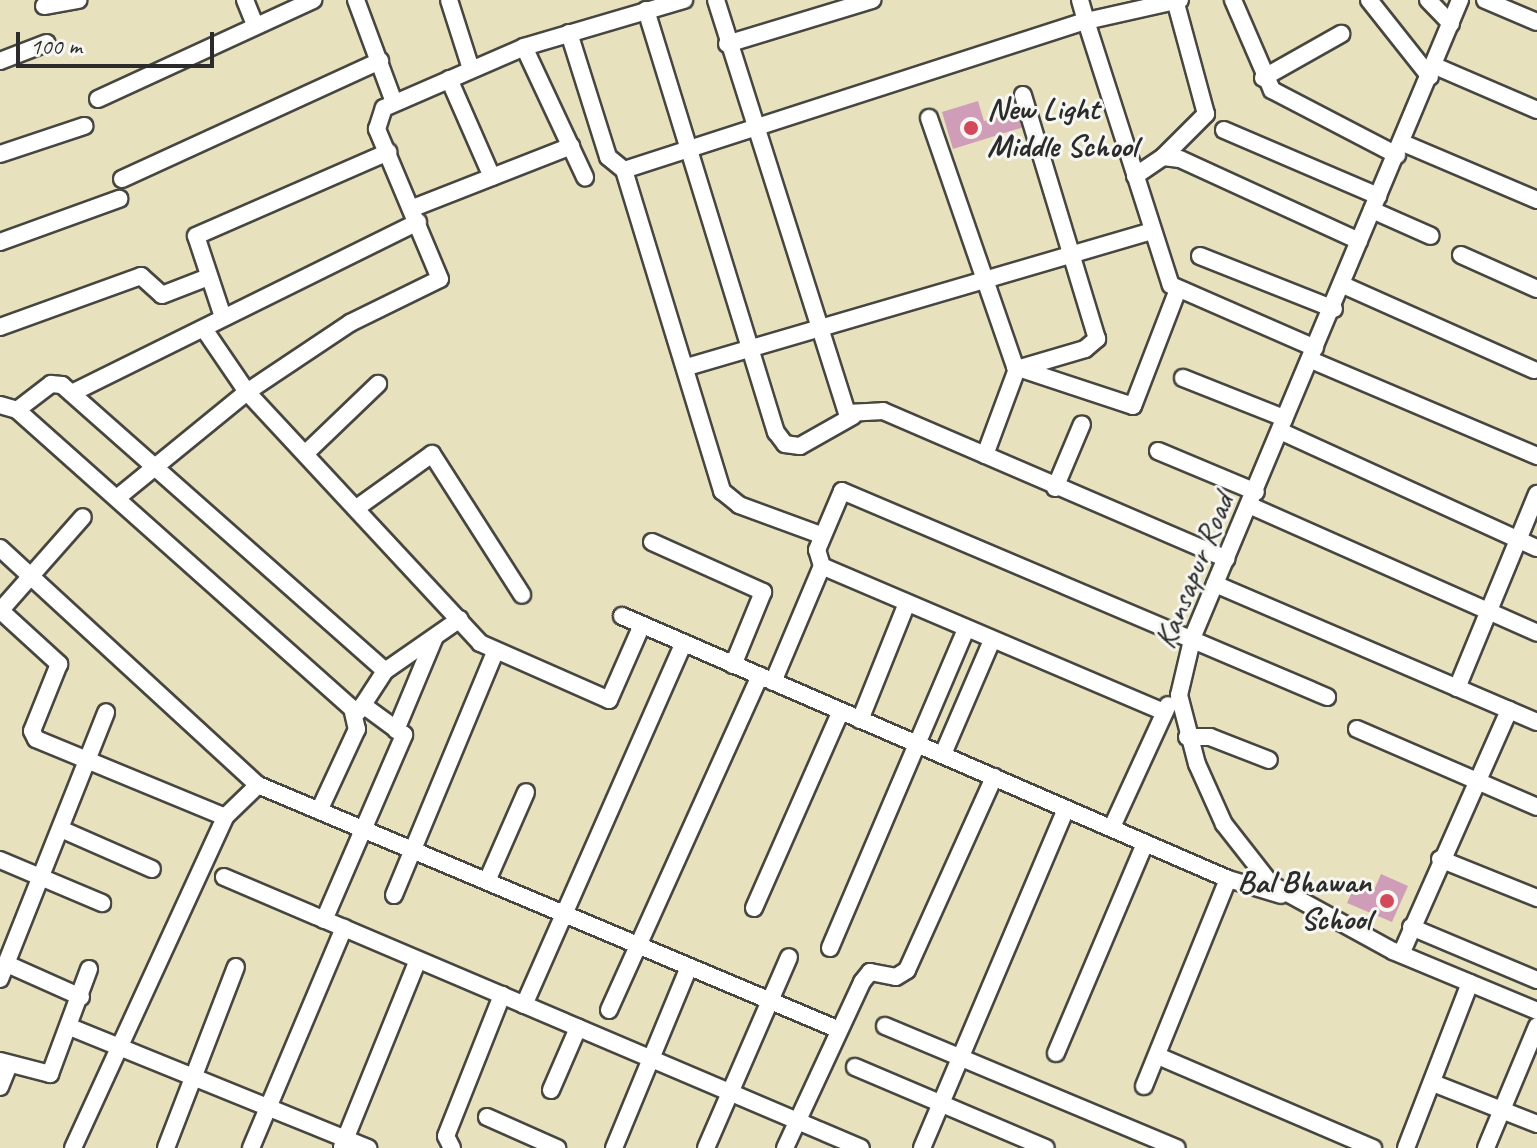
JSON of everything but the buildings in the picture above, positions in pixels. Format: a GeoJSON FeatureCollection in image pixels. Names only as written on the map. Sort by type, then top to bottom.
{"type":"FeatureCollection","features":[{"type":"Feature","properties":{"kind":"street"},"geometry":{"type":"LineString","coordinates":[[44,6],[78,0]]}},
{"type":"Feature","properties":{"kind":"street"},"geometry":{"type":"LineString","coordinates":[[245,0],[255,25]]}},
{"type":"Feature","properties":{"kind":"street"},"geometry":{"type":"LineString","coordinates":[[98,99],[313,0]]}},
{"type":"Feature","properties":{"kind":"street"},"geometry":{"type":"LineString","coordinates":[[356,0],[394,102]]}},
{"type":"Feature","properties":{"kind":"street"},"geometry":{"type":"LineString","coordinates":[[449,0],[471,69]]}},
{"type":"Feature","properties":{"kind":"street"},"geometry":{"type":"LineString","coordinates":[[117,498],[247,392],[350,323],[440,279],[376,121],[394,102],[524,47],[684,0]]}},
{"type":"Feature","properties":{"kind":"street"},"geometry":{"type":"LineString","coordinates":[[716,0],[754,127],[853,416]]}},
{"type":"Feature","properties":{"kind":"street"},"geometry":{"type":"LineString","coordinates":[[727,44],[872,0]]}},
{"type":"Feature","properties":{"kind":"street"},"geometry":{"type":"LineString","coordinates":[[1080,0],[1152,231],[1177,292],[1537,456]]}},
{"type":"Feature","properties":{"kind":"street"},"geometry":{"type":"LineString","coordinates":[[624,170],[1086,21],[1177,0],[1206,114],[1163,157],[1135,176]]}},
{"type":"Feature","properties":{"kind":"street"},"geometry":{"type":"LineString","coordinates":[[1233,0],[1263,78],[1280,97],[1400,149],[1537,200]]}},
{"type":"Feature","properties":{"kind":"street"},"geometry":{"type":"LineString","coordinates":[[1369,0],[1433,72],[1537,110]]}},
{"type":"Feature","properties":{"kind":"street"},"geometry":{"type":"LineString","coordinates":[[1428,0],[1451,24]]}},
{"type":"Feature","properties":{"kind":"street","name":"Kansapur Road"},"geometry":{"type":"LineString","coordinates":[[1460,0],[1433,72],[1359,241],[1334,309],[1193,636],[1179,695],[1187,737],[1224,824],[1247,860],[1286,896],[1401,954],[1537,1011]]}},
{"type":"Feature","properties":{"kind":"street"},"geometry":{"type":"LineString","coordinates":[[1485,0],[1537,22]]}},
{"type":"Feature","properties":{"kind":"street"},"geometry":{"type":"LineString","coordinates":[[646,10],[785,444],[813,441],[853,416],[878,409],[1055,488],[1226,559]]}},
{"type":"Feature","properties":{"kind":"street"},"geometry":{"type":"LineString","coordinates":[[569,33],[608,157],[624,170],[725,495],[821,535]]}},
{"type":"Feature","properties":{"kind":"street"},"geometry":{"type":"LineString","coordinates":[[1263,78],[1341,34]]}},
{"type":"Feature","properties":{"kind":"street"},"geometry":{"type":"LineString","coordinates":[[0,61],[47,43]]}},
{"type":"Feature","properties":{"kind":"street"},"geometry":{"type":"LineString","coordinates":[[524,47],[585,177]]}},
{"type":"Feature","properties":{"kind":"street"},"geometry":{"type":"LineString","coordinates":[[122,179],[380,61]]}},
{"type":"Feature","properties":{"kind":"street"},"geometry":{"type":"LineString","coordinates":[[449,79],[492,177]]}},
{"type":"Feature","properties":{"kind":"street"},"geometry":{"type":"LineString","coordinates":[[1017,369],[1097,339],[1023,95]]}},
{"type":"Feature","properties":{"kind":"street"},"geometry":{"type":"LineString","coordinates":[[929,118],[1017,369],[985,455]]}},
{"type":"Feature","properties":{"kind":"street"},"geometry":{"type":"LineString","coordinates":[[0,154],[84,126]]}},
{"type":"Feature","properties":{"kind":"street"},"geometry":{"type":"LineString","coordinates":[[1224,130],[1375,203],[1431,236]]}},
{"type":"Feature","properties":{"kind":"street"},"geometry":{"type":"LineString","coordinates":[[72,393],[204,329],[492,177],[571,146]]}},
{"type":"Feature","properties":{"kind":"street"},"geometry":{"type":"LineString","coordinates":[[223,317],[206,278],[196,236],[388,152]]}},
{"type":"Feature","properties":{"kind":"street"},"geometry":{"type":"LineString","coordinates":[[1163,157],[1359,241]]}},
{"type":"Feature","properties":{"kind":"street"},"geometry":{"type":"LineString","coordinates":[[0,242],[119,199]]}},
{"type":"Feature","properties":{"kind":"street"},"geometry":{"type":"LineString","coordinates":[[687,367],[1152,231]]}},
{"type":"Feature","properties":{"kind":"street"},"geometry":{"type":"LineString","coordinates":[[1461,255],[1537,289]]}},
{"type":"Feature","properties":{"kind":"street"},"geometry":{"type":"LineString","coordinates":[[1200,256],[1334,309]]}},
{"type":"Feature","properties":{"kind":"street"},"geometry":{"type":"LineString","coordinates":[[0,327],[141,276],[162,295],[206,278]]}},
{"type":"Feature","properties":{"kind":"street"},"geometry":{"type":"LineString","coordinates":[[1343,285],[1534,370]]}},
{"type":"Feature","properties":{"kind":"street"},"geometry":{"type":"LineString","coordinates":[[1017,369],[1133,406],[1177,292]]}},
{"type":"Feature","properties":{"kind":"street"},"geometry":{"type":"LineString","coordinates":[[204,329],[247,392],[460,619],[495,652],[609,700],[642,625]]}},
{"type":"Feature","properties":{"kind":"street"},"geometry":{"type":"LineString","coordinates":[[1183,378],[1537,548]]}},
{"type":"Feature","properties":{"kind":"street"},"geometry":{"type":"LineString","coordinates":[[17,410],[51,384],[72,393],[152,468],[385,671]]}},
{"type":"Feature","properties":{"kind":"street"},"geometry":{"type":"LineString","coordinates":[[306,453],[378,384]]}},
{"type":"Feature","properties":{"kind":"street"},"geometry":{"type":"LineString","coordinates":[[0,405],[17,410],[359,710],[404,735],[324,920]]}},
{"type":"Feature","properties":{"kind":"street"},"geometry":{"type":"LineString","coordinates":[[1055,488],[1082,424]]}},
{"type":"Feature","properties":{"kind":"street"},"geometry":{"type":"LineString","coordinates":[[1158,451],[1489,613],[1537,633]]}},
{"type":"Feature","properties":{"kind":"street"},"geometry":{"type":"LineString","coordinates":[[358,507],[432,454],[522,595]]}},
{"type":"Feature","properties":{"kind":"street"},"geometry":{"type":"LineString","coordinates":[[609,1010],[822,566],[821,535],[842,491],[851,489],[1327,697]]}},
{"type":"Feature","properties":{"kind":"street"},"geometry":{"type":"LineString","coordinates":[[1457,688],[1537,494]]}},
{"type":"Feature","properties":{"kind":"street"},"geometry":{"type":"LineString","coordinates":[[83,517],[0,611],[59,664],[32,735],[87,762],[225,817]]}},
{"type":"Feature","properties":{"kind":"street"},"geometry":{"type":"LineString","coordinates":[[652,542],[763,592],[733,665]]}},
{"type":"Feature","properties":{"kind":"street"},"geometry":{"type":"LineString","coordinates":[[0,548],[258,785],[837,1029]]}},
{"type":"Feature","properties":{"kind":"street"},"geometry":{"type":"LineString","coordinates":[[822,566],[1164,712]]}},
{"type":"Feature","properties":{"kind":"street"},"geometry":{"type":"LineString","coordinates":[[1215,584],[1537,722]]}},
{"type":"Feature","properties":{"kind":"street"},"geometry":{"type":"LineString","coordinates":[[860,720],[907,603]]}},
{"type":"Feature","properties":{"kind":"street"},"geometry":{"type":"LineString","coordinates":[[622,616],[1228,879],[1286,896]]}},
{"type":"Feature","properties":{"kind":"street"},"geometry":{"type":"LineString","coordinates":[[319,811],[352,744],[359,710],[385,671],[460,619]]}},
{"type":"Feature","properties":{"kind":"street"},"geometry":{"type":"LineString","coordinates":[[830,948],[966,629]]}},
{"type":"Feature","properties":{"kind":"street"},"geometry":{"type":"LineString","coordinates":[[396,730],[434,637]]}},
{"type":"Feature","properties":{"kind":"street"},"geometry":{"type":"LineString","coordinates":[[943,754],[992,640]]}},
{"type":"Feature","properties":{"kind":"street"},"geometry":{"type":"LineString","coordinates":[[524,1005],[684,643]]}},
{"type":"Feature","properties":{"kind":"street"},"geometry":{"type":"LineString","coordinates":[[394,895],[410,849],[495,652]]}},
{"type":"Feature","properties":{"kind":"street"},"geometry":{"type":"LineString","coordinates":[[1112,827],[1164,712],[1179,695]]}},
{"type":"Feature","properties":{"kind":"street"},"geometry":{"type":"LineString","coordinates":[[1401,954],[1440,859],[1509,710]]}},
{"type":"Feature","properties":{"kind":"street"},"geometry":{"type":"LineString","coordinates":[[754,908],[841,711]]}},
{"type":"Feature","properties":{"kind":"street"},"geometry":{"type":"LineString","coordinates":[[81,997],[3,971],[63,830],[106,712]]}},
{"type":"Feature","properties":{"kind":"street"},"geometry":{"type":"LineString","coordinates":[[1357,729],[1537,807]]}},
{"type":"Feature","properties":{"kind":"street"},"geometry":{"type":"LineString","coordinates":[[1187,737],[1210,737],[1269,760]]}},
{"type":"Feature","properties":{"kind":"street"},"geometry":{"type":"LineString","coordinates":[[785,1148],[837,1029],[868,972],[905,973],[994,777]]}},
{"type":"Feature","properties":{"kind":"street"},"geometry":{"type":"LineString","coordinates":[[73,1148],[116,1046],[225,817],[258,785]]}},
{"type":"Feature","properties":{"kind":"street"},"geometry":{"type":"LineString","coordinates":[[487,881],[526,792]]}},
{"type":"Feature","properties":{"kind":"street"},"geometry":{"type":"LineString","coordinates":[[922,1148],[1066,809]]}},
{"type":"Feature","properties":{"kind":"street"},"geometry":{"type":"LineString","coordinates":[[63,830],[152,869]]}},
{"type":"Feature","properties":{"kind":"street"},"geometry":{"type":"LineString","coordinates":[[1056,1053],[1145,843]]}},
{"type":"Feature","properties":{"kind":"street"},"geometry":{"type":"LineString","coordinates":[[1440,859],[1537,898]]}},
{"type":"Feature","properties":{"kind":"street"},"geometry":{"type":"LineString","coordinates":[[0,860],[102,903]]}},
{"type":"Feature","properties":{"kind":"street"},"geometry":{"type":"LineString","coordinates":[[224,877],[861,1148]]}},
{"type":"Feature","properties":{"kind":"street"},"geometry":{"type":"LineString","coordinates":[[1144,1086],[1228,879]]}},
{"type":"Feature","properties":{"kind":"street"},"geometry":{"type":"LineString","coordinates":[[1411,927],[1537,980]]}},
{"type":"Feature","properties":{"kind":"street"},"geometry":{"type":"LineString","coordinates":[[251,1148],[344,928]]}},
{"type":"Feature","properties":{"kind":"street"},"geometry":{"type":"LineString","coordinates":[[706,1148],[789,957]]}},
{"type":"Feature","properties":{"kind":"street"},"geometry":{"type":"LineString","coordinates":[[343,1143],[418,960]]}},
{"type":"Feature","properties":{"kind":"street"},"geometry":{"type":"LineString","coordinates":[[166,1148],[236,967]]}},
{"type":"Feature","properties":{"kind":"street"},"geometry":{"type":"LineString","coordinates":[[614,1148],[689,967]]}},
{"type":"Feature","properties":{"kind":"street"},"geometry":{"type":"LineString","coordinates":[[0,1087],[5,1063],[47,1076],[70,1027],[89,969]]}},
{"type":"Feature","properties":{"kind":"street"},"geometry":{"type":"LineString","coordinates":[[1406,1148],[1470,983]]}},
{"type":"Feature","properties":{"kind":"street"},"geometry":{"type":"LineString","coordinates":[[452,1148],[446,1136],[502,995]]}},
{"type":"Feature","properties":{"kind":"street"},"geometry":{"type":"LineString","coordinates":[[885,1026],[1177,1148]]}},
{"type":"Feature","properties":{"kind":"street"},"geometry":{"type":"LineString","coordinates":[[1486,1148],[1537,1026]]}},
{"type":"Feature","properties":{"kind":"street"},"geometry":{"type":"LineString","coordinates":[[70,1027],[268,1108],[343,1143],[368,1148]]}},
{"type":"Feature","properties":{"kind":"street"},"geometry":{"type":"LineString","coordinates":[[551,1090],[578,1028]]}},
{"type":"Feature","properties":{"kind":"street"},"geometry":{"type":"LineString","coordinates":[[1158,1056],[1373,1148]]}},
{"type":"Feature","properties":{"kind":"street"},"geometry":{"type":"LineString","coordinates":[[855,1067],[1046,1148]]}},
{"type":"Feature","properties":{"kind":"street"},"geometry":{"type":"LineString","coordinates":[[1433,1083],[1537,1124]]}},
{"type":"Feature","properties":{"kind":"street"},"geometry":{"type":"LineString","coordinates":[[487,1117],[557,1148]]}},
{"type":"Feature","properties":{"kind":"place","name":"New Light Middle School"},"geometry":{"type":"Point","coordinates":[971,128]}},
{"type":"Feature","properties":{"kind":"place","name":"Bal Bhawan School"},"geometry":{"type":"Point","coordinates":[1387,901]}}]}
